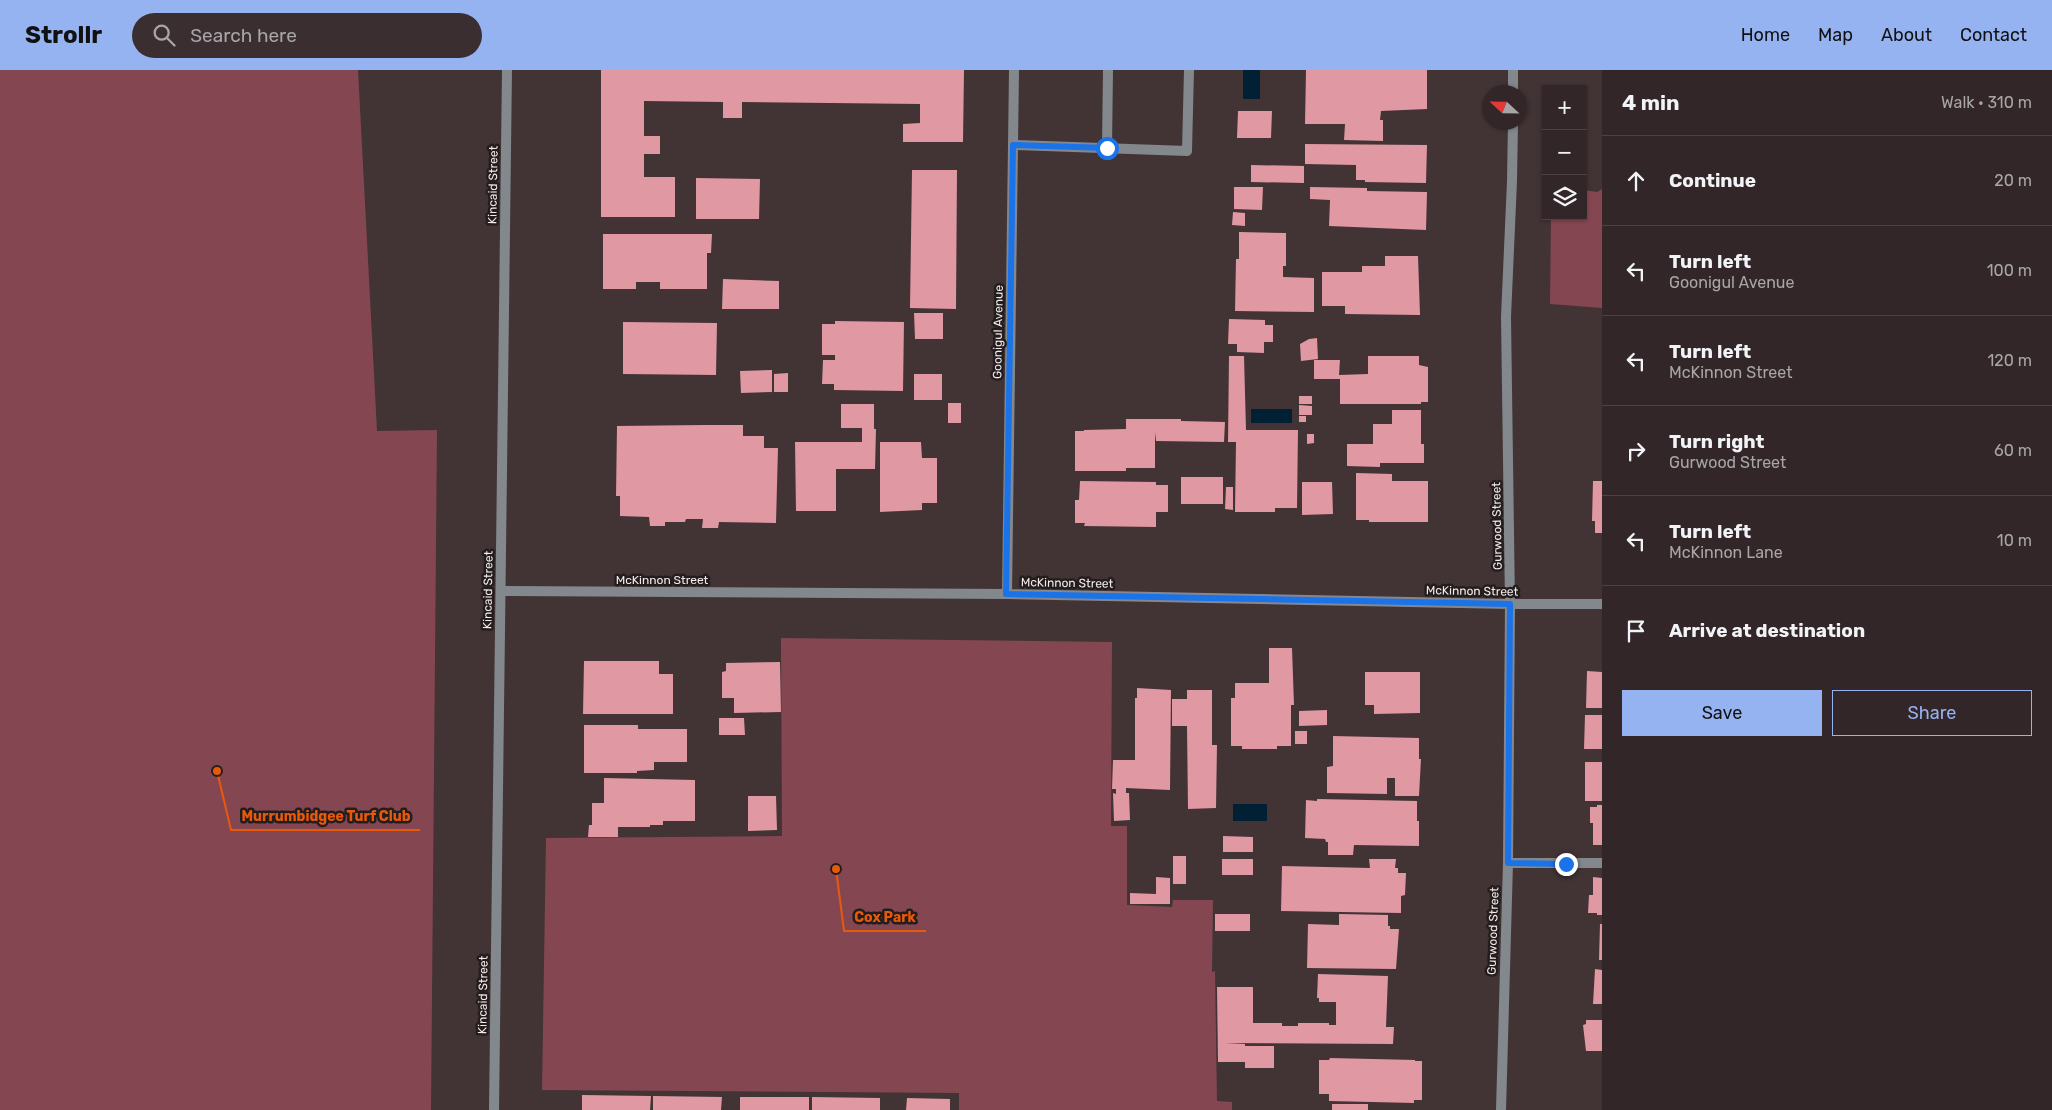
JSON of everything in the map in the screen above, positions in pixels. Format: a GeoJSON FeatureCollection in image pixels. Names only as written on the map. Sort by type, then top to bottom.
{"type":"FeatureCollection","features":[{"type":"Feature","properties":{"kind":"street","name":"Kincaid Street"},"geometry":{"type":"LineString","coordinates":[[494,1110],[507,70]]}},
{"type":"Feature","properties":{"kind":"street","name":"Goonigul Avenue"},"geometry":{"type":"LineString","coordinates":[[1006,594],[1014,70]]}},
{"type":"Feature","properties":{"kind":"street"},"geometry":{"type":"LineString","coordinates":[[1107,148],[1108,70]]}},
{"type":"Feature","properties":{"kind":"street"},"geometry":{"type":"LineString","coordinates":[[1013,145],[1187,151],[1189,70]]}},
{"type":"Feature","properties":{"kind":"street"},"geometry":{"type":"LineString","coordinates":[[1513,70],[1513,85]]}},
{"type":"Feature","properties":{"kind":"street","name":"Gurwood Street"},"geometry":{"type":"LineString","coordinates":[[1501,1110],[1508,863],[1510,604],[1506,317],[1513,130]]}},
{"type":"Feature","properties":{"kind":"street","name":"McKinnon Street"},"geometry":{"type":"LineString","coordinates":[[501,591],[1006,594],[1510,604],[1602,604]]}},
{"type":"Feature","properties":{"kind":"street"},"geometry":{"type":"LineString","coordinates":[[1508,863],[1602,864]]}},
{"type":"Feature","properties":{"kind":"shaded area"},"geometry":{"type":"Polygon","coordinates":[[[0,70],[358,70],[377,431],[437,430],[431,1110],[0,1110],[0,70]]]}},
{"type":"Feature","properties":{"kind":"shaded area"},"geometry":{"type":"Polygon","coordinates":[[[1602,189],[1602,308],[1550,304],[1551,220],[1587,220],[1587,191],[1597,192],[1602,189]]]}},
{"type":"Feature","properties":{"kind":"shaded area"},"geometry":{"type":"Polygon","coordinates":[[[781,638],[1112,642],[1111,826],[1127,826],[1127,905],[1172,907],[1173,900],[1213,900],[1212,972],[1215,971],[1217,1101],[1232,1102],[1232,1110],[959,1110],[959,1093],[542,1090],[546,838],[782,836],[781,638]]]}},
{"type":"Feature","properties":{"kind":"water"},"geometry":{"type":"Polygon","coordinates":[[[1243,70],[1260,70],[1260,99],[1243,99],[1243,70]]]}},
{"type":"Feature","properties":{"kind":"water"},"geometry":{"type":"Polygon","coordinates":[[[1251,409],[1292,409],[1292,423],[1251,423],[1251,409]]]}},
{"type":"Feature","properties":{"kind":"water"},"geometry":{"type":"Polygon","coordinates":[[[1233,804],[1267,804],[1267,821],[1233,821],[1233,804]]]}},
{"type":"Feature","properties":{"kind":"building"},"geometry":{"type":"Polygon","coordinates":[[[601,70],[964,70],[963,142],[903,142],[903,124],[920,123],[920,104],[742,102],[742,118],[723,118],[723,102],[644,101],[644,136],[660,136],[660,154],[644,154],[644,177],[675,177],[675,217],[601,217],[601,70]]]}},
{"type":"Feature","properties":{"kind":"building"},"geometry":{"type":"Polygon","coordinates":[[[1306,70],[1427,70],[1427,109],[1381,111],[1380,120],[1383,120],[1383,141],[1344,140],[1345,124],[1305,124],[1306,70]]]}},
{"type":"Feature","properties":{"kind":"building"},"geometry":{"type":"Polygon","coordinates":[[[1238,111],[1272,111],[1271,138],[1237,138],[1238,111]]]}},
{"type":"Feature","properties":{"kind":"building"},"geometry":{"type":"Polygon","coordinates":[[[1305,144],[1427,145],[1426,183],[1365,182],[1365,180],[1356,180],[1356,165],[1305,164],[1305,144]]]}},
{"type":"Feature","properties":{"kind":"building"},"geometry":{"type":"Polygon","coordinates":[[[1251,165],[1304,166],[1304,183],[1251,182],[1251,165]]]}},
{"type":"Feature","properties":{"kind":"building"},"geometry":{"type":"Polygon","coordinates":[[[912,170],[957,170],[956,309],[910,308],[912,170]]]}},
{"type":"Feature","properties":{"kind":"building"},"geometry":{"type":"Polygon","coordinates":[[[696,178],[760,179],[759,219],[696,219],[696,178]]]}},
{"type":"Feature","properties":{"kind":"building"},"geometry":{"type":"Polygon","coordinates":[[[1234,187],[1263,187],[1262,210],[1234,209],[1234,187]]]}},
{"type":"Feature","properties":{"kind":"building"},"geometry":{"type":"Polygon","coordinates":[[[1310,187],[1367,188],[1367,191],[1427,192],[1426,230],[1329,226],[1330,200],[1310,199],[1310,187]]]}},
{"type":"Feature","properties":{"kind":"building"},"geometry":{"type":"Polygon","coordinates":[[[1233,212],[1245,213],[1245,226],[1232,225],[1233,212]]]}},
{"type":"Feature","properties":{"kind":"building"},"geometry":{"type":"Polygon","coordinates":[[[1239,232],[1286,233],[1286,266],[1283,266],[1283,277],[1314,278],[1314,312],[1235,311],[1236,259],[1239,259],[1239,232]]]}},
{"type":"Feature","properties":{"kind":"building"},"geometry":{"type":"Polygon","coordinates":[[[603,234],[712,234],[711,253],[707,253],[707,289],[660,289],[660,282],[636,282],[636,289],[603,289],[603,234]]]}},
{"type":"Feature","properties":{"kind":"building"},"geometry":{"type":"Polygon","coordinates":[[[1385,256],[1418,256],[1420,315],[1345,314],[1345,306],[1322,306],[1322,272],[1362,272],[1362,266],[1385,266],[1385,256]]]}},
{"type":"Feature","properties":{"kind":"building"},"geometry":{"type":"Polygon","coordinates":[[[723,279],[779,281],[779,309],[722,309],[723,279]]]}},
{"type":"Feature","properties":{"kind":"building"},"geometry":{"type":"Polygon","coordinates":[[[914,313],[943,313],[943,339],[915,339],[914,313]]]}},
{"type":"Feature","properties":{"kind":"building"},"geometry":{"type":"Polygon","coordinates":[[[1229,319],[1265,320],[1265,325],[1273,325],[1273,342],[1264,342],[1264,353],[1237,352],[1237,344],[1228,344],[1229,319]]]}},
{"type":"Feature","properties":{"kind":"building"},"geometry":{"type":"Polygon","coordinates":[[[835,321],[904,322],[903,391],[834,390],[834,384],[822,384],[823,360],[835,360],[835,355],[822,355],[822,324],[835,324],[835,321]]]}},
{"type":"Feature","properties":{"kind":"building"},"geometry":{"type":"Polygon","coordinates":[[[623,322],[717,323],[716,375],[623,374],[623,322]]]}},
{"type":"Feature","properties":{"kind":"building"},"geometry":{"type":"Polygon","coordinates":[[[1317,338],[1318,359],[1301,361],[1300,344],[1309,339],[1317,338]]]}},
{"type":"Feature","properties":{"kind":"building"},"geometry":{"type":"Polygon","coordinates":[[[1229,356],[1244,356],[1246,430],[1298,430],[1297,508],[1275,508],[1275,512],[1235,512],[1236,442],[1228,442],[1229,356]]]}},
{"type":"Feature","properties":{"kind":"building"},"geometry":{"type":"Polygon","coordinates":[[[1368,356],[1419,356],[1419,365],[1428,367],[1428,402],[1421,402],[1421,404],[1340,404],[1340,379],[1314,379],[1314,360],[1340,360],[1339,375],[1368,374],[1368,356]]]}},
{"type":"Feature","properties":{"kind":"building"},"geometry":{"type":"Polygon","coordinates":[[[772,370],[772,392],[741,393],[740,371],[772,370]]]}},
{"type":"Feature","properties":{"kind":"building"},"geometry":{"type":"Polygon","coordinates":[[[788,373],[788,392],[774,392],[774,374],[788,373]]]}},
{"type":"Feature","properties":{"kind":"building"},"geometry":{"type":"Polygon","coordinates":[[[914,374],[942,374],[942,400],[914,400],[914,374]]]}},
{"type":"Feature","properties":{"kind":"building"},"geometry":{"type":"Polygon","coordinates":[[[1299,396],[1312,396],[1312,404],[1299,404],[1299,396]]]}},
{"type":"Feature","properties":{"kind":"building"},"geometry":{"type":"Polygon","coordinates":[[[948,403],[961,403],[961,423],[948,423],[948,403]]]}},
{"type":"Feature","properties":{"kind":"building"},"geometry":{"type":"Polygon","coordinates":[[[841,404],[874,404],[874,429],[876,429],[875,469],[836,469],[836,511],[796,511],[795,442],[862,442],[862,428],[841,428],[841,404]]]}},
{"type":"Feature","properties":{"kind":"building"},"geometry":{"type":"Polygon","coordinates":[[[1299,405],[1312,406],[1312,415],[1299,415],[1299,405]]]}},
{"type":"Feature","properties":{"kind":"building"},"geometry":{"type":"Polygon","coordinates":[[[1392,410],[1421,410],[1421,444],[1424,444],[1424,463],[1380,463],[1380,467],[1347,466],[1347,444],[1373,444],[1373,424],[1392,424],[1392,410]]]}},
{"type":"Feature","properties":{"kind":"building"},"geometry":{"type":"Polygon","coordinates":[[[1299,416],[1306,416],[1306,422],[1299,422],[1299,416]]]}},
{"type":"Feature","properties":{"kind":"building"},"geometry":{"type":"Polygon","coordinates":[[[1126,419],[1181,419],[1181,421],[1225,422],[1224,442],[1156,441],[1155,432],[1155,468],[1126,468],[1126,471],[1075,471],[1075,431],[1126,429],[1126,419]]]}},
{"type":"Feature","properties":{"kind":"building"},"geometry":{"type":"Polygon","coordinates":[[[743,425],[743,436],[764,436],[764,448],[778,448],[776,523],[719,522],[718,528],[702,528],[703,519],[686,519],[685,522],[665,522],[665,526],[650,526],[649,517],[620,516],[620,496],[616,496],[617,426],[743,425]]]}},
{"type":"Feature","properties":{"kind":"building"},"geometry":{"type":"Polygon","coordinates":[[[1307,434],[1314,434],[1314,443],[1307,444],[1307,434]]]}},
{"type":"Feature","properties":{"kind":"building"},"geometry":{"type":"Polygon","coordinates":[[[880,442],[921,442],[922,458],[937,458],[937,503],[922,503],[922,510],[880,512],[880,442]]]}},
{"type":"Feature","properties":{"kind":"building"},"geometry":{"type":"Polygon","coordinates":[[[1356,473],[1392,474],[1392,481],[1428,481],[1428,522],[1369,522],[1369,520],[1356,520],[1356,473]]]}},
{"type":"Feature","properties":{"kind":"building"},"geometry":{"type":"Polygon","coordinates":[[[1181,477],[1223,477],[1223,504],[1181,504],[1181,477]]]}},
{"type":"Feature","properties":{"kind":"building"},"geometry":{"type":"Polygon","coordinates":[[[1080,481],[1156,482],[1156,485],[1168,485],[1168,512],[1156,512],[1156,527],[1084,526],[1085,523],[1075,523],[1075,500],[1079,500],[1080,481]]]}},
{"type":"Feature","properties":{"kind":"building"},"geometry":{"type":"Polygon","coordinates":[[[1593,481],[1602,481],[1602,533],[1595,533],[1595,521],[1592,521],[1593,481]]]}},
{"type":"Feature","properties":{"kind":"building"},"geometry":{"type":"Polygon","coordinates":[[[1302,482],[1332,482],[1333,514],[1302,515],[1302,482]]]}},
{"type":"Feature","properties":{"kind":"building"},"geometry":{"type":"Polygon","coordinates":[[[1226,487],[1233,487],[1233,510],[1225,509],[1226,487]]]}},
{"type":"Feature","properties":{"kind":"building"},"geometry":{"type":"Polygon","coordinates":[[[1269,648],[1292,648],[1294,705],[1291,705],[1291,746],[1277,746],[1277,749],[1242,749],[1242,746],[1231,746],[1231,698],[1235,698],[1235,683],[1269,683],[1269,648]]]}},
{"type":"Feature","properties":{"kind":"building"},"geometry":{"type":"Polygon","coordinates":[[[584,661],[659,661],[659,674],[673,674],[673,714],[583,714],[584,661]]]}},
{"type":"Feature","properties":{"kind":"building"},"geometry":{"type":"Polygon","coordinates":[[[780,662],[781,712],[734,713],[734,698],[722,698],[722,672],[726,671],[726,663],[780,662]]]}},
{"type":"Feature","properties":{"kind":"building"},"geometry":{"type":"Polygon","coordinates":[[[1587,671],[1602,672],[1602,708],[1586,708],[1587,671]]]}},
{"type":"Feature","properties":{"kind":"building"},"geometry":{"type":"Polygon","coordinates":[[[1365,672],[1420,672],[1420,713],[1374,714],[1374,705],[1365,705],[1365,672]]]}},
{"type":"Feature","properties":{"kind":"building"},"geometry":{"type":"Polygon","coordinates":[[[1137,688],[1171,690],[1170,790],[1126,788],[1126,793],[1129,793],[1130,820],[1114,821],[1113,793],[1116,794],[1116,789],[1112,789],[1113,760],[1135,760],[1135,698],[1137,698],[1137,688]]]}},
{"type":"Feature","properties":{"kind":"building"},"geometry":{"type":"Polygon","coordinates":[[[1187,690],[1212,690],[1212,745],[1217,745],[1216,808],[1188,809],[1187,726],[1172,726],[1172,699],[1187,699],[1187,690]]]}},
{"type":"Feature","properties":{"kind":"building"},"geometry":{"type":"Polygon","coordinates":[[[1327,710],[1327,725],[1299,726],[1299,711],[1327,710]]]}},
{"type":"Feature","properties":{"kind":"building"},"geometry":{"type":"Polygon","coordinates":[[[1585,715],[1602,715],[1602,749],[1584,749],[1585,715]]]}},
{"type":"Feature","properties":{"kind":"building"},"geometry":{"type":"Polygon","coordinates":[[[719,718],[744,718],[745,735],[719,735],[719,718]]]}},
{"type":"Feature","properties":{"kind":"building"},"geometry":{"type":"Polygon","coordinates":[[[584,725],[638,725],[638,729],[687,729],[687,762],[654,762],[654,770],[637,771],[637,773],[584,773],[584,725]]]}},
{"type":"Feature","properties":{"kind":"building"},"geometry":{"type":"Polygon","coordinates":[[[1295,731],[1307,731],[1307,744],[1295,744],[1295,731]]]}},
{"type":"Feature","properties":{"kind":"building"},"geometry":{"type":"Polygon","coordinates":[[[1333,736],[1419,738],[1419,759],[1421,759],[1419,796],[1395,796],[1395,778],[1387,778],[1387,794],[1327,793],[1327,767],[1333,766],[1333,736]]]}},
{"type":"Feature","properties":{"kind":"building"},"geometry":{"type":"Polygon","coordinates":[[[1585,762],[1602,762],[1602,801],[1585,801],[1585,762]]]}},
{"type":"Feature","properties":{"kind":"building"},"geometry":{"type":"Polygon","coordinates":[[[604,778],[695,780],[695,821],[663,821],[663,825],[650,825],[650,827],[618,827],[618,837],[588,837],[589,825],[592,825],[592,803],[604,803],[604,778]]]}},
{"type":"Feature","properties":{"kind":"building"},"geometry":{"type":"Polygon","coordinates":[[[748,796],[776,796],[777,830],[748,831],[748,796]]]}},
{"type":"Feature","properties":{"kind":"building"},"geometry":{"type":"Polygon","coordinates":[[[1317,799],[1417,801],[1419,846],[1354,845],[1353,855],[1328,855],[1328,842],[1325,839],[1305,838],[1306,800],[1317,801],[1317,799]]]}},
{"type":"Feature","properties":{"kind":"building"},"geometry":{"type":"Polygon","coordinates":[[[1597,805],[1602,805],[1602,845],[1593,845],[1593,823],[1590,823],[1590,807],[1597,807],[1597,805]]]}},
{"type":"Feature","properties":{"kind":"building"},"geometry":{"type":"Polygon","coordinates":[[[1223,836],[1253,837],[1253,852],[1223,852],[1223,836]]]}},
{"type":"Feature","properties":{"kind":"building"},"geometry":{"type":"Polygon","coordinates":[[[1173,856],[1186,856],[1186,884],[1173,884],[1173,856]]]}},
{"type":"Feature","properties":{"kind":"building"},"geometry":{"type":"Polygon","coordinates":[[[1222,859],[1253,859],[1253,875],[1222,875],[1222,859]]]}},
{"type":"Feature","properties":{"kind":"building"},"geometry":{"type":"Polygon","coordinates":[[[1369,859],[1396,859],[1395,868],[1398,868],[1398,873],[1406,873],[1405,895],[1401,896],[1401,913],[1281,911],[1282,866],[1370,868],[1369,859]]]}},
{"type":"Feature","properties":{"kind":"building"},"geometry":{"type":"Polygon","coordinates":[[[1156,877],[1170,878],[1170,904],[1130,904],[1130,893],[1156,894],[1156,877]]]}},
{"type":"Feature","properties":{"kind":"building"},"geometry":{"type":"Polygon","coordinates":[[[1593,877],[1602,878],[1602,915],[1588,913],[1589,895],[1593,895],[1593,877]]]}},
{"type":"Feature","properties":{"kind":"building"},"geometry":{"type":"Polygon","coordinates":[[[1215,914],[1250,914],[1250,931],[1215,931],[1215,914]]]}},
{"type":"Feature","properties":{"kind":"building"},"geometry":{"type":"Polygon","coordinates":[[[1339,914],[1388,915],[1388,926],[1390,926],[1390,929],[1399,929],[1396,969],[1307,968],[1308,924],[1339,925],[1339,914]]]}},
{"type":"Feature","properties":{"kind":"building"},"geometry":{"type":"Polygon","coordinates":[[[1600,924],[1602,924],[1602,960],[1599,960],[1600,924]]]}},
{"type":"Feature","properties":{"kind":"building"},"geometry":{"type":"Polygon","coordinates":[[[1595,969],[1602,970],[1602,1004],[1593,1004],[1595,969]]]}},
{"type":"Feature","properties":{"kind":"building"},"geometry":{"type":"Polygon","coordinates":[[[1318,974],[1388,976],[1386,1027],[1394,1027],[1393,1044],[1225,1043],[1245,1044],[1245,1046],[1274,1046],[1274,1068],[1245,1068],[1245,1062],[1218,1062],[1217,987],[1253,987],[1253,1023],[1282,1023],[1282,1026],[1298,1026],[1298,1023],[1329,1023],[1329,1025],[1336,1025],[1336,1002],[1319,1002],[1319,998],[1317,998],[1318,974]]]}},
{"type":"Feature","properties":{"kind":"building"},"geometry":{"type":"Polygon","coordinates":[[[1586,1020],[1602,1020],[1602,1051],[1586,1051],[1583,1025],[1586,1024],[1586,1020]]]}},
{"type":"Feature","properties":{"kind":"building"},"geometry":{"type":"Polygon","coordinates":[[[1330,1058],[1422,1061],[1422,1100],[1414,1100],[1414,1103],[1329,1101],[1329,1094],[1319,1094],[1319,1060],[1329,1060],[1330,1058]]]}},
{"type":"Feature","properties":{"kind":"building"},"geometry":{"type":"Polygon","coordinates":[[[582,1095],[651,1096],[650,1110],[582,1110],[582,1095]]]}},
{"type":"Feature","properties":{"kind":"building"},"geometry":{"type":"Polygon","coordinates":[[[653,1096],[722,1097],[721,1110],[653,1110],[653,1096]]]}},
{"type":"Feature","properties":{"kind":"building"},"geometry":{"type":"Polygon","coordinates":[[[740,1097],[809,1097],[809,1110],[740,1110],[740,1097]]]}},
{"type":"Feature","properties":{"kind":"building"},"geometry":{"type":"Polygon","coordinates":[[[812,1097],[880,1098],[880,1110],[812,1110],[812,1097]]]}},
{"type":"Feature","properties":{"kind":"building"},"geometry":{"type":"Polygon","coordinates":[[[907,1098],[950,1099],[950,1110],[906,1110],[907,1098]]]}},
{"type":"Feature","properties":{"kind":"building"},"geometry":{"type":"Polygon","coordinates":[[[1332,1104],[1368,1104],[1368,1110],[1332,1110],[1332,1104]]]}},
{"type":"Feature","properties":{"kind":"place","name":"Murrumbidgee Turf Club"},"geometry":{"type":"Point","coordinates":[217,771]}},
{"type":"Feature","properties":{"kind":"place","name":"Cox Park"},"geometry":{"type":"Point","coordinates":[836,869]}},
{"type":"Feature","properties":{"kind":"route"},"geometry":{"type":"LineString","coordinates":[[1107,148],[1013,145],[1006,594],[1510,604],[1508,863],[1566,864]]}}]}
